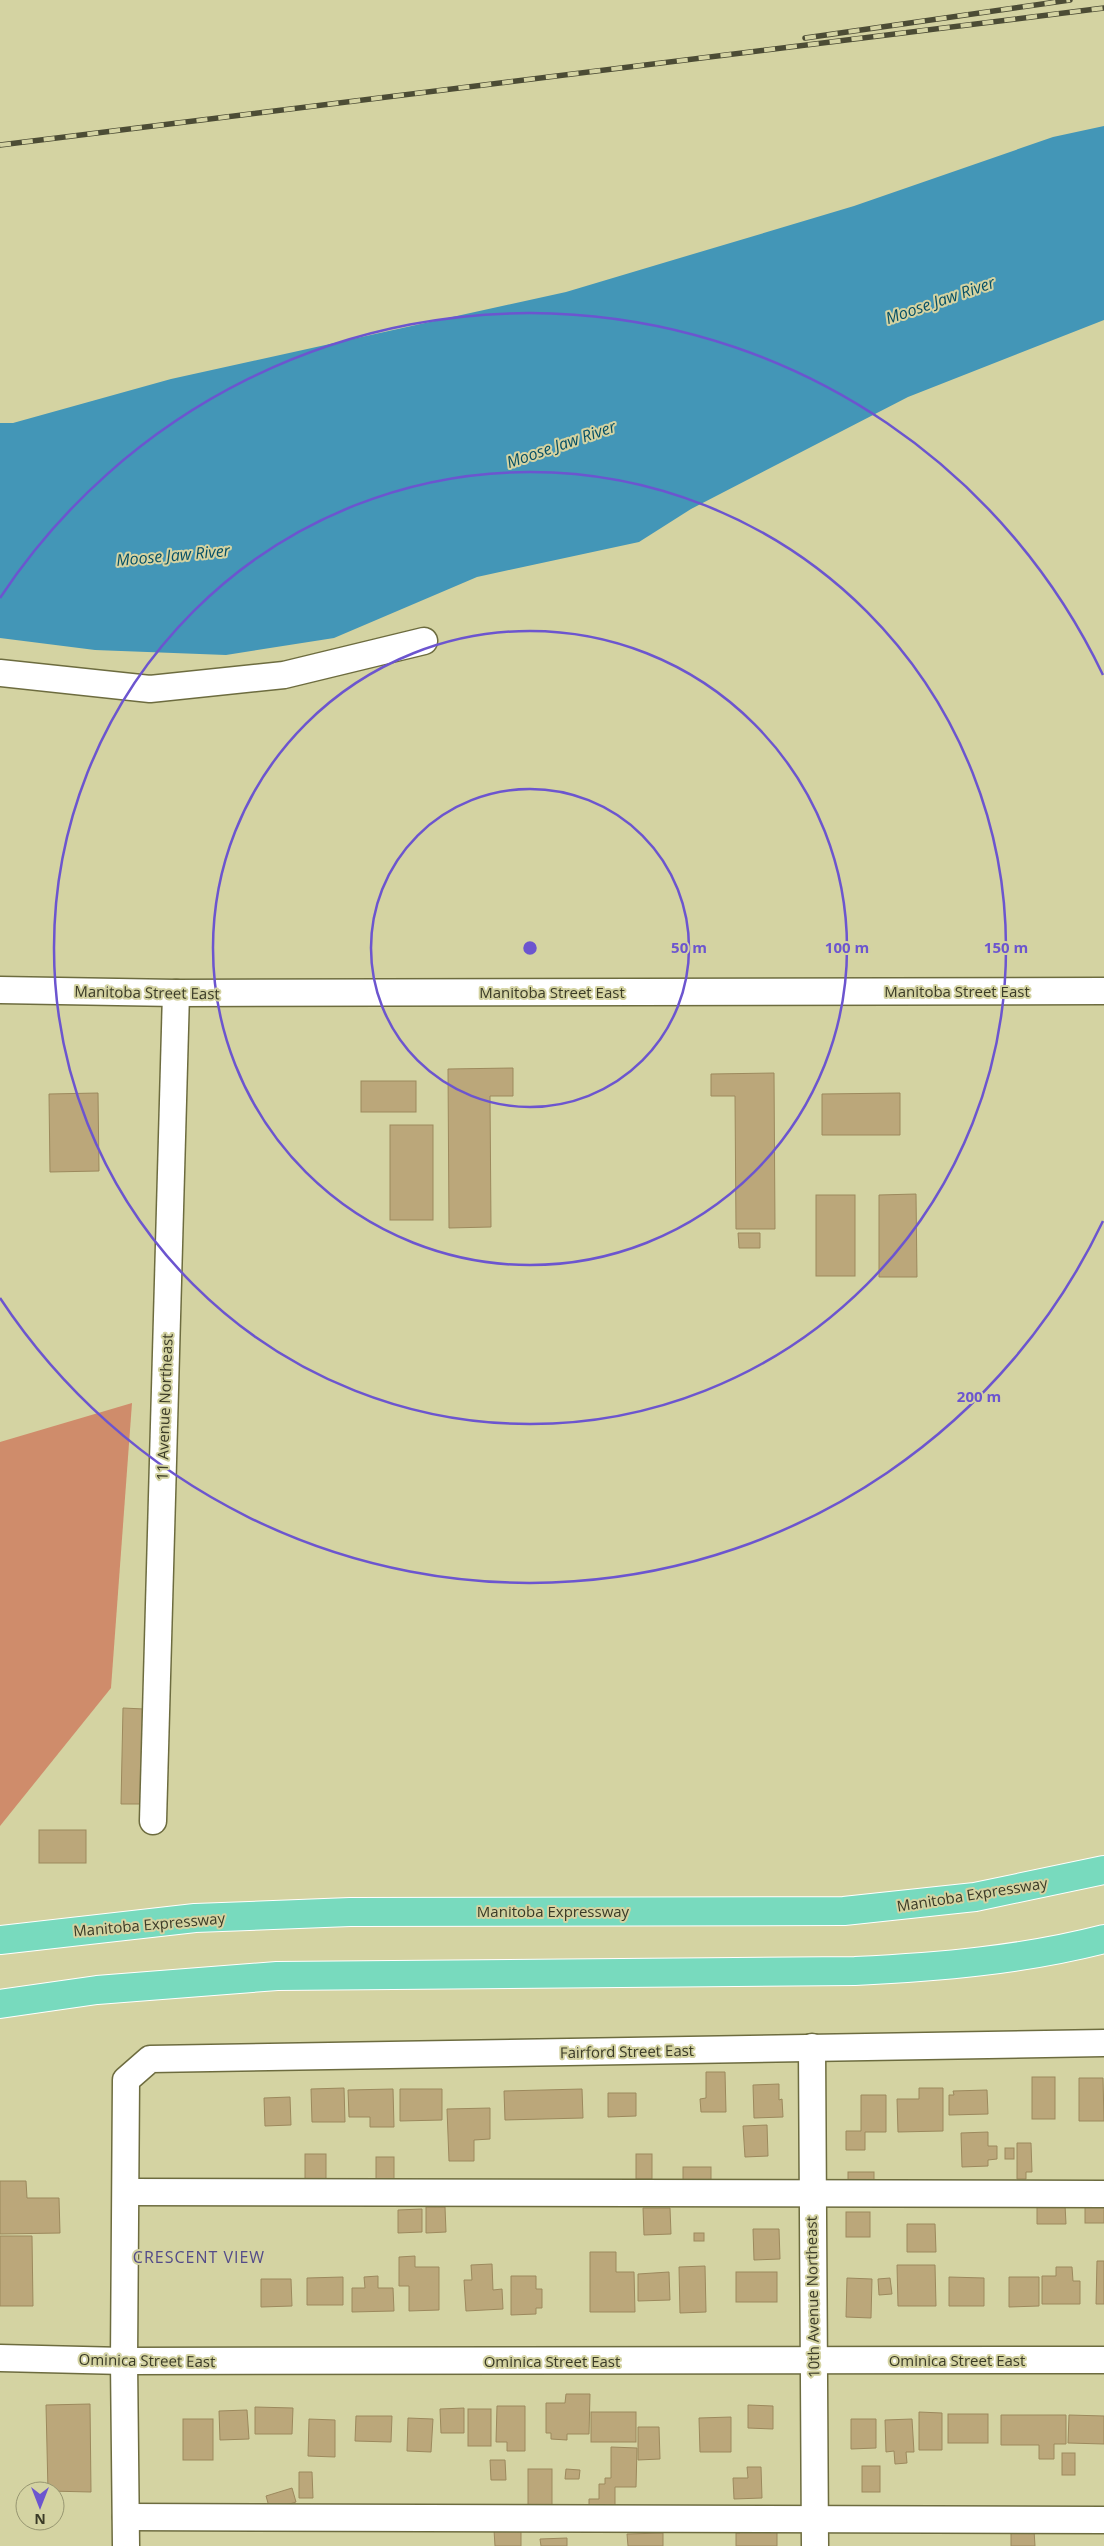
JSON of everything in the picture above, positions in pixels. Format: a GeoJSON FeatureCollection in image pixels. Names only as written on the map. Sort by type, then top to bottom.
{"type":"FeatureCollection","features":[{"type":"Feature","properties":{"kind":"main road","name":"Manitoba Expressway"},"geometry":{"type":"LineString","coordinates":[[0,1940],[195,1918],[350,1912],[844,1911],[917,1905],[975,1897],[1104,1870]]}},
{"type":"Feature","properties":{"kind":"main road"},"geometry":{"type":"LineString","coordinates":[[0,2004],[97,1990],[277,1976],[855,1971],[945,1967],[1025,1955],[1104,1939]]}},
{"type":"Feature","properties":{"kind":"street"},"geometry":{"type":"LineString","coordinates":[[0,673],[150,689],[284,675],[424,641]]}},
{"type":"Feature","properties":{"kind":"street","name":"Manitoba Street East"},"geometry":{"type":"LineString","coordinates":[[0,990],[176,993],[1104,991]]}},
{"type":"Feature","properties":{"kind":"street","name":"11 Avenue Northeast"},"geometry":{"type":"LineString","coordinates":[[153,1821],[176,993]]}},
{"type":"Feature","properties":{"kind":"street","name":"Fairford Street East"},"geometry":{"type":"LineString","coordinates":[[126,2192],[126,2080],[150,2059],[1104,2043]]}},
{"type":"Feature","properties":{"kind":"street","name":"10th Avenue Northeast"},"geometry":{"type":"LineString","coordinates":[[812,2047],[811,2195],[815,2533]]}},
{"type":"Feature","properties":{"kind":"street"},"geometry":{"type":"LineString","coordinates":[[126,2546],[124,2361],[126,2192],[811,2195],[1104,2194]]}},
{"type":"Feature","properties":{"kind":"street","name":"Ominica Street East"},"geometry":{"type":"LineString","coordinates":[[0,2358],[124,2361],[1104,2360]]}},
{"type":"Feature","properties":{"kind":"street"},"geometry":{"type":"LineString","coordinates":[[126,2517],[815,2533],[1104,2520]]}},
{"type":"Feature","properties":{"kind":"shaded area"},"geometry":{"type":"Polygon","coordinates":[[[132,1403],[111,1688],[0,1826],[0,1442],[132,1403]]]}},
{"type":"Feature","properties":{"kind":"water","name":"Moose Jaw River"},"geometry":{"type":"Polygon","coordinates":[[[1104,126],[1104,320],[908,397],[691,509],[639,542],[477,577],[334,638],[226,655],[95,650],[0,638],[0,423],[13,423],[171,379],[566,292],[854,206],[1053,137],[1104,126]]]}},
{"type":"Feature","properties":{"kind":"building"},"geometry":{"type":"Polygon","coordinates":[[[513,1068],[513,1096],[490,1096],[491,1227],[449,1228],[448,1069],[513,1068]]]}},
{"type":"Feature","properties":{"kind":"building"},"geometry":{"type":"Polygon","coordinates":[[[774,1073],[775,1229],[736,1229],[735,1096],[711,1096],[711,1074],[774,1073]]]}},
{"type":"Feature","properties":{"kind":"building"},"geometry":{"type":"Polygon","coordinates":[[[361,1081],[416,1081],[416,1112],[361,1112],[361,1081]]]}},
{"type":"Feature","properties":{"kind":"building"},"geometry":{"type":"Polygon","coordinates":[[[98,1093],[99,1171],[50,1172],[49,1094],[98,1093]]]}},
{"type":"Feature","properties":{"kind":"building"},"geometry":{"type":"Polygon","coordinates":[[[900,1093],[900,1135],[822,1135],[822,1094],[900,1093]]]}},
{"type":"Feature","properties":{"kind":"building"},"geometry":{"type":"Polygon","coordinates":[[[390,1125],[433,1125],[433,1220],[390,1220],[390,1125]]]}},
{"type":"Feature","properties":{"kind":"building"},"geometry":{"type":"Polygon","coordinates":[[[916,1194],[917,1277],[879,1277],[879,1195],[916,1194]]]}},
{"type":"Feature","properties":{"kind":"building"},"geometry":{"type":"Polygon","coordinates":[[[816,1195],[855,1195],[855,1276],[816,1276],[816,1195]]]}},
{"type":"Feature","properties":{"kind":"building"},"geometry":{"type":"Polygon","coordinates":[[[738,1233],[760,1233],[760,1248],[739,1248],[738,1233]]]}},
{"type":"Feature","properties":{"kind":"building"},"geometry":{"type":"Polygon","coordinates":[[[123,1708],[144,1709],[142,1804],[121,1804],[123,1708]]]}},
{"type":"Feature","properties":{"kind":"building"},"geometry":{"type":"Polygon","coordinates":[[[39,1830],[86,1830],[86,1863],[39,1863],[39,1830]]]}},
{"type":"Feature","properties":{"kind":"building"},"geometry":{"type":"Polygon","coordinates":[[[706,2072],[725,2072],[726,2112],[701,2112],[700,2099],[706,2098],[706,2072]]]}},
{"type":"Feature","properties":{"kind":"building"},"geometry":{"type":"Polygon","coordinates":[[[1032,2077],[1055,2077],[1055,2119],[1032,2119],[1032,2077]]]}},
{"type":"Feature","properties":{"kind":"building"},"geometry":{"type":"Polygon","coordinates":[[[1079,2078],[1103,2078],[1104,2121],[1079,2121],[1079,2078]]]}},
{"type":"Feature","properties":{"kind":"building"},"geometry":{"type":"Polygon","coordinates":[[[779,2084],[779,2100],[782,2099],[783,2117],[754,2118],[753,2085],[779,2084]]]}},
{"type":"Feature","properties":{"kind":"building"},"geometry":{"type":"Polygon","coordinates":[[[344,2088],[345,2122],[312,2122],[311,2089],[344,2088]]]}},
{"type":"Feature","properties":{"kind":"building"},"geometry":{"type":"Polygon","coordinates":[[[919,2088],[943,2088],[943,2131],[898,2132],[897,2099],[919,2099],[919,2088]]]}},
{"type":"Feature","properties":{"kind":"building"},"geometry":{"type":"Polygon","coordinates":[[[393,2089],[394,2127],[370,2127],[370,2117],[349,2117],[348,2090],[393,2089]]]}},
{"type":"Feature","properties":{"kind":"building"},"geometry":{"type":"Polygon","coordinates":[[[400,2089],[442,2089],[442,2120],[400,2121],[400,2089]]]}},
{"type":"Feature","properties":{"kind":"building"},"geometry":{"type":"Polygon","coordinates":[[[582,2089],[583,2118],[505,2120],[504,2091],[582,2089]]]}},
{"type":"Feature","properties":{"kind":"building"},"geometry":{"type":"Polygon","coordinates":[[[987,2090],[988,2114],[949,2115],[949,2095],[954,2095],[953,2091],[987,2090]]]}},
{"type":"Feature","properties":{"kind":"building"},"geometry":{"type":"Polygon","coordinates":[[[608,2093],[636,2093],[636,2116],[608,2117],[608,2093]]]}},
{"type":"Feature","properties":{"kind":"building"},"geometry":{"type":"Polygon","coordinates":[[[861,2095],[886,2095],[886,2132],[865,2132],[865,2150],[846,2150],[846,2131],[861,2131],[861,2095]]]}},
{"type":"Feature","properties":{"kind":"building"},"geometry":{"type":"Polygon","coordinates":[[[290,2097],[291,2125],[265,2126],[264,2098],[290,2097]]]}},
{"type":"Feature","properties":{"kind":"building"},"geometry":{"type":"Polygon","coordinates":[[[490,2108],[490,2139],[474,2140],[474,2161],[449,2161],[447,2109],[490,2108]]]}},
{"type":"Feature","properties":{"kind":"building"},"geometry":{"type":"Polygon","coordinates":[[[767,2125],[768,2156],[745,2157],[743,2126],[767,2125]]]}},
{"type":"Feature","properties":{"kind":"building"},"geometry":{"type":"Polygon","coordinates":[[[988,2132],[988,2146],[997,2146],[997,2159],[988,2160],[988,2166],[962,2167],[961,2133],[988,2132]]]}},
{"type":"Feature","properties":{"kind":"building"},"geometry":{"type":"Polygon","coordinates":[[[1017,2143],[1031,2143],[1032,2172],[1026,2172],[1026,2179],[1017,2179],[1017,2143]]]}},
{"type":"Feature","properties":{"kind":"building"},"geometry":{"type":"Polygon","coordinates":[[[1005,2148],[1014,2148],[1014,2159],[1005,2159],[1005,2148]]]}},
{"type":"Feature","properties":{"kind":"building"},"geometry":{"type":"Polygon","coordinates":[[[305,2154],[326,2154],[326,2181],[305,2181],[305,2154]]]}},
{"type":"Feature","properties":{"kind":"building"},"geometry":{"type":"Polygon","coordinates":[[[636,2154],[652,2154],[652,2179],[636,2179],[636,2154]]]}},
{"type":"Feature","properties":{"kind":"building"},"geometry":{"type":"Polygon","coordinates":[[[376,2157],[394,2157],[394,2179],[376,2179],[376,2157]]]}},
{"type":"Feature","properties":{"kind":"building"},"geometry":{"type":"Polygon","coordinates":[[[683,2167],[711,2167],[711,2188],[683,2188],[683,2167]]]}},
{"type":"Feature","properties":{"kind":"building"},"geometry":{"type":"Polygon","coordinates":[[[848,2172],[874,2172],[874,2188],[848,2188],[848,2172]]]}},
{"type":"Feature","properties":{"kind":"building"},"geometry":{"type":"Polygon","coordinates":[[[0,2181],[26,2181],[27,2198],[59,2198],[60,2233],[0,2234],[0,2181]]]}},
{"type":"Feature","properties":{"kind":"building"},"geometry":{"type":"Polygon","coordinates":[[[1065,2205],[1066,2224],[1037,2224],[1037,2206],[1065,2205]]]}},
{"type":"Feature","properties":{"kind":"building"},"geometry":{"type":"Polygon","coordinates":[[[1085,2205],[1104,2205],[1104,2223],[1085,2223],[1085,2205]]]}},
{"type":"Feature","properties":{"kind":"building"},"geometry":{"type":"Polygon","coordinates":[[[426,2207],[445,2207],[446,2232],[426,2233],[426,2207]]]}},
{"type":"Feature","properties":{"kind":"building"},"geometry":{"type":"Polygon","coordinates":[[[643,2208],[670,2208],[671,2234],[644,2235],[643,2208]]]}},
{"type":"Feature","properties":{"kind":"building"},"geometry":{"type":"Polygon","coordinates":[[[422,2209],[422,2232],[398,2233],[398,2210],[422,2209]]]}},
{"type":"Feature","properties":{"kind":"building"},"geometry":{"type":"Polygon","coordinates":[[[846,2212],[870,2212],[870,2237],[846,2237],[846,2212]]]}},
{"type":"Feature","properties":{"kind":"building"},"geometry":{"type":"Polygon","coordinates":[[[907,2224],[935,2224],[936,2252],[907,2252],[907,2224]]]}},
{"type":"Feature","properties":{"kind":"building"},"geometry":{"type":"Polygon","coordinates":[[[753,2229],[779,2229],[780,2259],[754,2260],[753,2229]]]}},
{"type":"Feature","properties":{"kind":"building"},"geometry":{"type":"Polygon","coordinates":[[[694,2233],[704,2233],[704,2241],[694,2241],[694,2233]]]}},
{"type":"Feature","properties":{"kind":"building"},"geometry":{"type":"Polygon","coordinates":[[[0,2236],[32,2236],[33,2306],[0,2306],[0,2236]]]}},
{"type":"Feature","properties":{"kind":"building"},"geometry":{"type":"Polygon","coordinates":[[[590,2252],[616,2252],[616,2272],[634,2272],[635,2312],[590,2312],[590,2252]]]}},
{"type":"Feature","properties":{"kind":"building"},"geometry":{"type":"Polygon","coordinates":[[[415,2256],[415,2267],[439,2267],[439,2310],[409,2311],[409,2286],[399,2286],[399,2257],[415,2256]]]}},
{"type":"Feature","properties":{"kind":"building"},"geometry":{"type":"Polygon","coordinates":[[[1097,2261],[1104,2261],[1104,2304],[1096,2304],[1097,2261]]]}},
{"type":"Feature","properties":{"kind":"building"},"geometry":{"type":"Polygon","coordinates":[[[492,2264],[493,2290],[502,2289],[503,2309],[466,2311],[464,2280],[472,2280],[471,2265],[492,2264]]]}},
{"type":"Feature","properties":{"kind":"building"},"geometry":{"type":"Polygon","coordinates":[[[897,2265],[935,2265],[936,2306],[898,2306],[897,2265]]]}},
{"type":"Feature","properties":{"kind":"building"},"geometry":{"type":"Polygon","coordinates":[[[705,2266],[706,2312],[680,2313],[679,2267],[705,2266]]]}},
{"type":"Feature","properties":{"kind":"building"},"geometry":{"type":"Polygon","coordinates":[[[1056,2267],[1072,2267],[1073,2281],[1080,2281],[1080,2304],[1042,2304],[1042,2276],[1056,2276],[1056,2267]]]}},
{"type":"Feature","properties":{"kind":"building"},"geometry":{"type":"Polygon","coordinates":[[[669,2272],[670,2300],[638,2301],[638,2274],[669,2272]]]}},
{"type":"Feature","properties":{"kind":"building"},"geometry":{"type":"Polygon","coordinates":[[[736,2272],[777,2272],[777,2302],[736,2302],[736,2272]]]}},
{"type":"Feature","properties":{"kind":"building"},"geometry":{"type":"Polygon","coordinates":[[[378,2276],[378,2288],[393,2288],[394,2311],[352,2312],[352,2288],[365,2288],[364,2277],[378,2276]]]}},
{"type":"Feature","properties":{"kind":"building"},"geometry":{"type":"Polygon","coordinates":[[[511,2276],[536,2276],[536,2289],[542,2289],[542,2308],[536,2308],[536,2314],[511,2315],[511,2276]]]}},
{"type":"Feature","properties":{"kind":"building"},"geometry":{"type":"Polygon","coordinates":[[[343,2277],[343,2305],[307,2305],[307,2278],[343,2277]]]}},
{"type":"Feature","properties":{"kind":"building"},"geometry":{"type":"Polygon","coordinates":[[[949,2277],[984,2278],[984,2306],[949,2306],[949,2277]]]}},
{"type":"Feature","properties":{"kind":"building"},"geometry":{"type":"Polygon","coordinates":[[[1009,2277],[1039,2277],[1039,2306],[1009,2307],[1009,2277]]]}},
{"type":"Feature","properties":{"kind":"building"},"geometry":{"type":"Polygon","coordinates":[[[847,2278],[872,2279],[871,2318],[846,2317],[847,2278]]]}},
{"type":"Feature","properties":{"kind":"building"},"geometry":{"type":"Polygon","coordinates":[[[890,2278],[892,2294],[879,2295],[878,2279],[890,2278]]]}},
{"type":"Feature","properties":{"kind":"building"},"geometry":{"type":"Polygon","coordinates":[[[261,2279],[291,2279],[292,2306],[261,2307],[261,2279]]]}},
{"type":"Feature","properties":{"kind":"building"},"geometry":{"type":"Polygon","coordinates":[[[566,2394],[590,2394],[589,2434],[567,2434],[567,2440],[551,2439],[551,2433],[546,2433],[546,2403],[565,2403],[566,2394]]]}},
{"type":"Feature","properties":{"kind":"building"},"geometry":{"type":"Polygon","coordinates":[[[90,2404],[91,2492],[65,2491],[65,2481],[48,2481],[46,2405],[90,2404]]]}},
{"type":"Feature","properties":{"kind":"building"},"geometry":{"type":"Polygon","coordinates":[[[748,2405],[773,2406],[773,2429],[748,2428],[748,2405]]]}},
{"type":"Feature","properties":{"kind":"building"},"geometry":{"type":"Polygon","coordinates":[[[497,2406],[525,2406],[525,2451],[507,2451],[507,2442],[496,2442],[497,2406]]]}},
{"type":"Feature","properties":{"kind":"building"},"geometry":{"type":"Polygon","coordinates":[[[255,2407],[293,2408],[292,2434],[255,2434],[255,2407]]]}},
{"type":"Feature","properties":{"kind":"building"},"geometry":{"type":"Polygon","coordinates":[[[464,2408],[464,2433],[441,2433],[440,2409],[464,2408]]]}},
{"type":"Feature","properties":{"kind":"building"},"geometry":{"type":"Polygon","coordinates":[[[468,2409],[491,2409],[491,2446],[468,2446],[468,2409]]]}},
{"type":"Feature","properties":{"kind":"building"},"geometry":{"type":"Polygon","coordinates":[[[247,2410],[249,2439],[220,2440],[219,2411],[247,2410]]]}},
{"type":"Feature","properties":{"kind":"building"},"geometry":{"type":"Polygon","coordinates":[[[591,2412],[636,2412],[636,2442],[591,2442],[591,2412]]]}},
{"type":"Feature","properties":{"kind":"building"},"geometry":{"type":"Polygon","coordinates":[[[919,2412],[942,2413],[942,2450],[919,2450],[919,2412]]]}},
{"type":"Feature","properties":{"kind":"building"},"geometry":{"type":"Polygon","coordinates":[[[948,2414],[988,2414],[988,2443],[948,2443],[948,2414]]]}},
{"type":"Feature","properties":{"kind":"building"},"geometry":{"type":"Polygon","coordinates":[[[1001,2415],[1066,2415],[1066,2444],[1054,2444],[1054,2459],[1039,2459],[1039,2445],[1001,2445],[1001,2415]]]}},
{"type":"Feature","properties":{"kind":"building"},"geometry":{"type":"Polygon","coordinates":[[[1069,2415],[1104,2416],[1104,2444],[1068,2443],[1069,2415]]]}},
{"type":"Feature","properties":{"kind":"building"},"geometry":{"type":"Polygon","coordinates":[[[356,2416],[392,2416],[391,2442],[355,2441],[356,2416]]]}},
{"type":"Feature","properties":{"kind":"building"},"geometry":{"type":"Polygon","coordinates":[[[731,2417],[731,2452],[700,2452],[699,2418],[731,2417]]]}},
{"type":"Feature","properties":{"kind":"building"},"geometry":{"type":"Polygon","coordinates":[[[408,2418],[433,2419],[431,2452],[407,2451],[408,2418]]]}},
{"type":"Feature","properties":{"kind":"building"},"geometry":{"type":"Polygon","coordinates":[[[183,2419],[213,2419],[213,2460],[183,2460],[183,2419]]]}},
{"type":"Feature","properties":{"kind":"building"},"geometry":{"type":"Polygon","coordinates":[[[309,2419],[335,2420],[335,2457],[308,2456],[309,2419]]]}},
{"type":"Feature","properties":{"kind":"building"},"geometry":{"type":"Polygon","coordinates":[[[851,2419],[876,2419],[876,2448],[851,2449],[851,2419]]]}},
{"type":"Feature","properties":{"kind":"building"},"geometry":{"type":"Polygon","coordinates":[[[912,2419],[914,2452],[906,2452],[907,2463],[895,2464],[894,2451],[886,2452],[885,2420],[912,2419]]]}},
{"type":"Feature","properties":{"kind":"building"},"geometry":{"type":"Polygon","coordinates":[[[638,2427],[659,2427],[660,2459],[638,2460],[638,2427]]]}},
{"type":"Feature","properties":{"kind":"building"},"geometry":{"type":"Polygon","coordinates":[[[611,2447],[637,2448],[636,2487],[615,2487],[615,2512],[589,2512],[589,2499],[599,2499],[599,2484],[605,2484],[605,2478],[611,2478],[611,2447]]]}},
{"type":"Feature","properties":{"kind":"building"},"geometry":{"type":"Polygon","coordinates":[[[1062,2453],[1075,2453],[1075,2475],[1062,2475],[1062,2453]]]}},
{"type":"Feature","properties":{"kind":"building"},"geometry":{"type":"Polygon","coordinates":[[[490,2460],[505,2460],[506,2480],[491,2480],[490,2460]]]}},
{"type":"Feature","properties":{"kind":"building"},"geometry":{"type":"Polygon","coordinates":[[[862,2466],[880,2466],[880,2492],[862,2492],[862,2466]]]}},
{"type":"Feature","properties":{"kind":"building"},"geometry":{"type":"Polygon","coordinates":[[[747,2467],[761,2467],[762,2498],[734,2499],[733,2478],[748,2478],[747,2467]]]}},
{"type":"Feature","properties":{"kind":"building"},"geometry":{"type":"Polygon","coordinates":[[[528,2469],[552,2469],[552,2512],[528,2512],[528,2469]]]}},
{"type":"Feature","properties":{"kind":"building"},"geometry":{"type":"Polygon","coordinates":[[[566,2469],[580,2470],[579,2479],[565,2479],[566,2469]]]}},
{"type":"Feature","properties":{"kind":"building"},"geometry":{"type":"Polygon","coordinates":[[[299,2472],[312,2472],[313,2498],[299,2498],[299,2472]]]}},
{"type":"Feature","properties":{"kind":"building"},"geometry":{"type":"Polygon","coordinates":[[[292,2488],[296,2502],[270,2510],[266,2496],[292,2488]]]}},
{"type":"Feature","properties":{"kind":"building"},"geometry":{"type":"Polygon","coordinates":[[[494,2530],[521,2530],[521,2546],[495,2546],[494,2530]]]}},
{"type":"Feature","properties":{"kind":"building"},"geometry":{"type":"Polygon","coordinates":[[[740,2530],[777,2530],[777,2546],[736,2546],[736,2533],[740,2533],[740,2530]]]}},
{"type":"Feature","properties":{"kind":"building"},"geometry":{"type":"Polygon","coordinates":[[[1034,2530],[1035,2546],[1011,2546],[1011,2531],[1034,2530]]]}},
{"type":"Feature","properties":{"kind":"building"},"geometry":{"type":"Polygon","coordinates":[[[663,2533],[663,2546],[628,2546],[627,2534],[663,2533]]]}},
{"type":"Feature","properties":{"kind":"building"},"geometry":{"type":"Polygon","coordinates":[[[567,2538],[567,2546],[541,2546],[540,2539],[567,2538]]]}},
{"type":"Feature","properties":{"kind":"railway"},"geometry":{"type":"LineString","coordinates":[[805,38],[1070,0]]}},
{"type":"Feature","properties":{"kind":"railway"},"geometry":{"type":"LineString","coordinates":[[0,145],[1104,8]]}},
{"type":"Feature","properties":{"kind":"district","name":"CRESCENT VIEW"},"geometry":{"type":"Point","coordinates":[199,2257]}}]}
